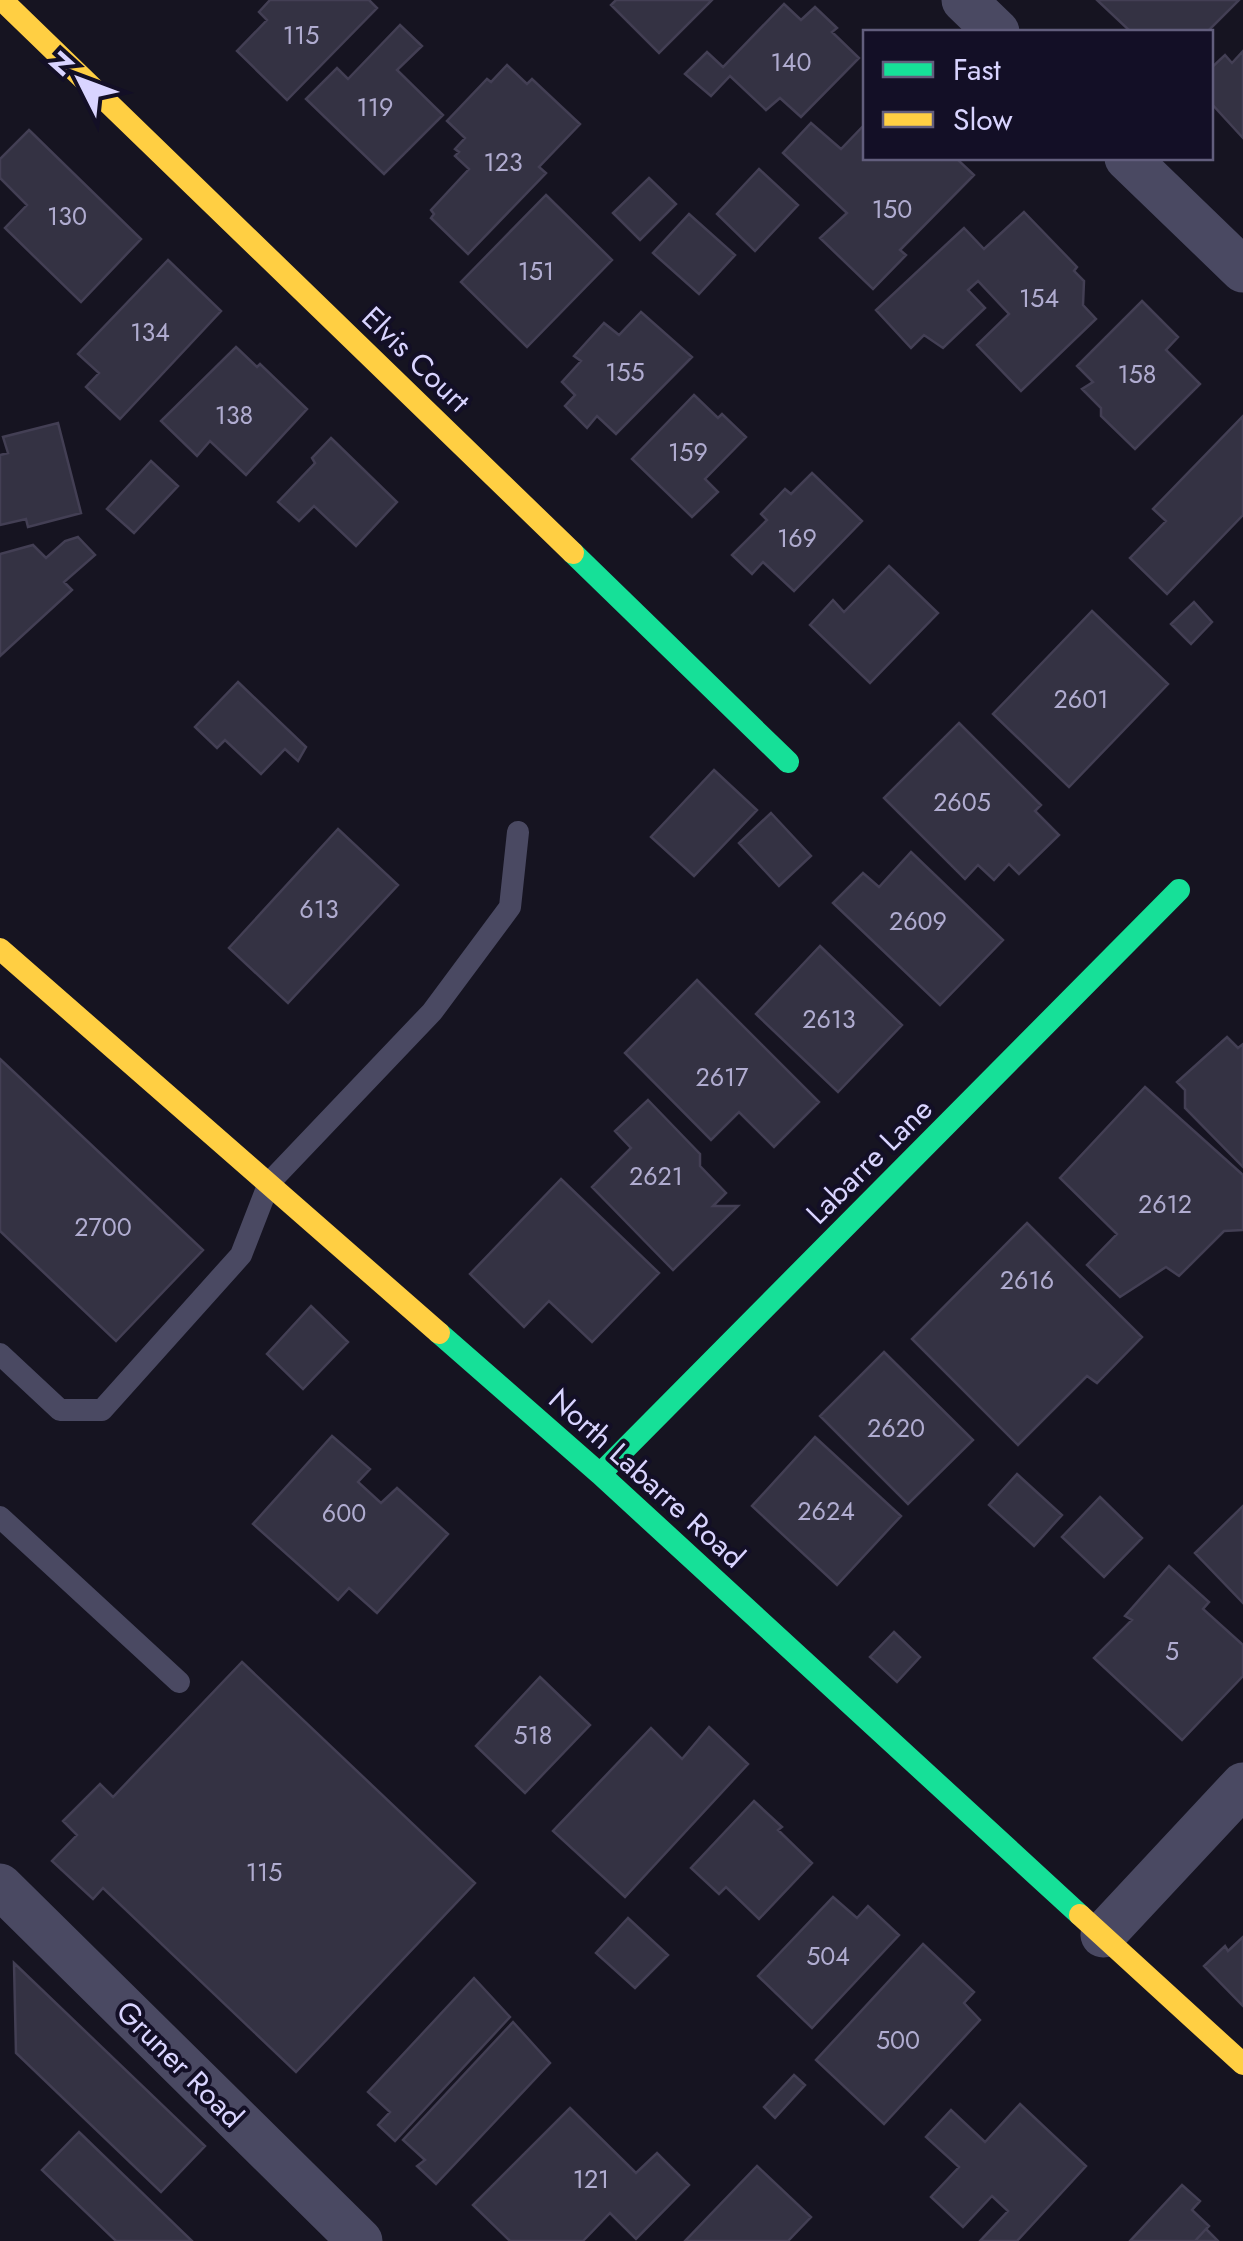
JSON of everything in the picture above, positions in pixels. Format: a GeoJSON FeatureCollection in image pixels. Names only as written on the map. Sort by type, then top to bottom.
{"type":"FeatureCollection","features":[{"type":"Feature","properties":{"kind":"street","name":"Elvis Court"},"geometry":{"type":"LineString","coordinates":[[2,0],[788,762]]}},
{"type":"Feature","properties":{"kind":"street"},"geometry":{"type":"LineString","coordinates":[[964,0],[996,30]]}},
{"type":"Feature","properties":{"kind":"street"},"geometry":{"type":"LineString","coordinates":[[1128,160],[1243,270]]}},
{"type":"Feature","properties":{"kind":"street","name":"Labarre Lane"},"geometry":{"type":"LineString","coordinates":[[600,1474],[1179,890]]}},
{"type":"Feature","properties":{"kind":"street","name":"North Labarre Road"},"geometry":{"type":"LineString","coordinates":[[0,949],[600,1474],[1243,2064]]}},
{"type":"Feature","properties":{"kind":"street"},"geometry":{"type":"LineString","coordinates":[[1103,1935],[1243,1785]]}},
{"type":"Feature","properties":{"kind":"street","name":"Gruner Road"},"geometry":{"type":"LineString","coordinates":[[0,1886],[360,2241]]}},
{"type":"Feature","properties":{"kind":"lane"},"geometry":{"type":"LineString","coordinates":[[0,1354],[60,1410],[102,1410],[241,1255],[268,1183],[432,1012],[510,907],[518,832]]}},
{"type":"Feature","properties":{"kind":"lane"},"geometry":{"type":"LineString","coordinates":[[0,1517],[179,1682]]}},
{"type":"Feature","properties":{"kind":"building"},"geometry":{"type":"Polygon","coordinates":[[[270,0],[369,0],[377,8],[287,100],[237,51],[267,20],[259,12],[270,0]]]}},
{"type":"Feature","properties":{"kind":"building"},"geometry":{"type":"Polygon","coordinates":[[[616,0],[712,0],[659,53],[611,5],[616,0]]]}},
{"type":"Feature","properties":{"kind":"building"},"geometry":{"type":"Polygon","coordinates":[[[1097,0],[1239,0],[1209,30],[1129,30],[1097,0]]]}},
{"type":"Feature","properties":{"kind":"building"},"geometry":{"type":"Polygon","coordinates":[[[784,4],[801,20],[815,7],[837,28],[832,32],[859,58],[801,117],[780,98],[766,110],[730,76],[711,96],[685,74],[707,52],[723,67],[784,4]]]}},
{"type":"Feature","properties":{"kind":"building"},"geometry":{"type":"Polygon","coordinates":[[[400,25],[422,46],[397,70],[443,115],[384,174],[306,99],[337,68],[348,79],[400,25]]]}},
{"type":"Feature","properties":{"kind":"building"},"geometry":{"type":"Polygon","coordinates":[[[1243,51],[1243,138],[1213,105],[1213,66],[1225,55],[1232,63],[1243,51]]]}},
{"type":"Feature","properties":{"kind":"building"},"geometry":{"type":"Polygon","coordinates":[[[507,65],[527,84],[532,79],[580,124],[539,167],[546,173],[468,254],[431,218],[431,210],[469,169],[455,156],[459,152],[455,149],[465,138],[447,121],[487,79],[491,82],[507,65]]]}},
{"type":"Feature","properties":{"kind":"building"},"geometry":{"type":"Polygon","coordinates":[[[811,123],[841,149],[863,126],[863,160],[958,160],[974,175],[900,250],[906,255],[873,289],[820,238],[847,213],[783,153],[811,123]]]}},
{"type":"Feature","properties":{"kind":"building"},"geometry":{"type":"Polygon","coordinates":[[[29,130],[141,239],[81,302],[5,228],[27,205],[0,178],[0,159],[29,130]]]}},
{"type":"Feature","properties":{"kind":"building"},"geometry":{"type":"Polygon","coordinates":[[[759,169],[798,205],[755,251],[717,214],[759,169]]]}},
{"type":"Feature","properties":{"kind":"building"},"geometry":{"type":"Polygon","coordinates":[[[649,178],[676,204],[640,240],[613,213],[649,178]]]}},
{"type":"Feature","properties":{"kind":"building"},"geometry":{"type":"Polygon","coordinates":[[[546,195],[612,260],[527,347],[461,282],[546,195]]]}},
{"type":"Feature","properties":{"kind":"building"},"geometry":{"type":"Polygon","coordinates":[[[1024,212],[1077,267],[1074,271],[1084,281],[1083,305],[1096,319],[1021,391],[977,345],[1009,314],[978,281],[968,290],[985,308],[943,348],[924,335],[911,348],[876,310],[964,228],[984,249],[1024,212]]]}},
{"type":"Feature","properties":{"kind":"building"},"geometry":{"type":"Polygon","coordinates":[[[689,214],[735,255],[699,294],[653,253],[689,214]]]}},
{"type":"Feature","properties":{"kind":"building"},"geometry":{"type":"Polygon","coordinates":[[[168,260],[221,311],[120,419],[86,387],[99,373],[78,354],[168,260]]]}},
{"type":"Feature","properties":{"kind":"building"},"geometry":{"type":"Polygon","coordinates":[[[1142,301],[1178,337],[1166,350],[1200,384],[1135,449],[1101,416],[1101,408],[1082,389],[1093,382],[1077,366],[1142,301]]]}},
{"type":"Feature","properties":{"kind":"building"},"geometry":{"type":"Polygon","coordinates":[[[641,312],[692,357],[616,434],[597,416],[587,428],[565,406],[575,395],[562,382],[581,361],[574,356],[604,323],[619,335],[641,312]]]}},
{"type":"Feature","properties":{"kind":"building"},"geometry":{"type":"Polygon","coordinates":[[[236,347],[307,409],[246,475],[210,441],[197,456],[161,421],[236,347]]]}},
{"type":"Feature","properties":{"kind":"building"},"geometry":{"type":"Polygon","coordinates":[[[694,395],[746,437],[705,479],[718,492],[692,517],[632,459],[694,395]]]}},
{"type":"Feature","properties":{"kind":"building"},"geometry":{"type":"Polygon","coordinates":[[[1243,416],[1243,515],[1167,594],[1130,558],[1166,521],[1153,509],[1243,416]]]}},
{"type":"Feature","properties":{"kind":"building"},"geometry":{"type":"Polygon","coordinates":[[[58,423],[81,513],[28,527],[26,519],[0,525],[0,455],[8,453],[3,437],[58,423]]]}},
{"type":"Feature","properties":{"kind":"building"},"geometry":{"type":"Polygon","coordinates":[[[331,438],[397,502],[356,546],[314,506],[299,521],[278,502],[315,463],[312,458],[331,438]]]}},
{"type":"Feature","properties":{"kind":"building"},"geometry":{"type":"Polygon","coordinates":[[[151,461],[178,486],[134,533],[107,509],[151,461]]]}},
{"type":"Feature","properties":{"kind":"building"},"geometry":{"type":"Polygon","coordinates":[[[812,473],[862,521],[794,591],[763,562],[752,574],[732,555],[767,520],[761,514],[785,489],[791,494],[812,473]]]}},
{"type":"Feature","properties":{"kind":"building"},"geometry":{"type":"Polygon","coordinates":[[[78,537],[95,555],[64,582],[72,590],[0,656],[0,554],[33,545],[46,558],[65,541],[78,537]]]}},
{"type":"Feature","properties":{"kind":"building"},"geometry":{"type":"Polygon","coordinates":[[[889,566],[938,613],[870,683],[810,625],[833,600],[844,612],[889,566]]]}},
{"type":"Feature","properties":{"kind":"building"},"geometry":{"type":"Polygon","coordinates":[[[1194,602],[1212,622],[1191,644],[1171,624],[1194,602]]]}},
{"type":"Feature","properties":{"kind":"building"},"geometry":{"type":"Polygon","coordinates":[[[1092,611],[1168,684],[1069,787],[993,714],[1092,611]]]}},
{"type":"Feature","properties":{"kind":"building"},"geometry":{"type":"Polygon","coordinates":[[[238,682],[306,747],[298,761],[285,749],[261,774],[225,740],[217,748],[195,727],[238,682]]]}},
{"type":"Feature","properties":{"kind":"building"},"geometry":{"type":"Polygon","coordinates":[[[959,723],[1041,805],[1035,811],[1059,835],[1019,874],[1009,864],[994,880],[978,865],[965,879],[884,798],[959,723]]]}},
{"type":"Feature","properties":{"kind":"building"},"geometry":{"type":"Polygon","coordinates":[[[714,770],[757,810],[694,876],[651,837],[714,770]]]}},
{"type":"Feature","properties":{"kind":"building"},"geometry":{"type":"Polygon","coordinates":[[[771,813],[811,856],[779,886],[739,843],[771,813]]]}},
{"type":"Feature","properties":{"kind":"building"},"geometry":{"type":"Polygon","coordinates":[[[338,829],[398,885],[288,1003],[229,948],[338,829]]]}},
{"type":"Feature","properties":{"kind":"building"},"geometry":{"type":"Polygon","coordinates":[[[911,852],[1003,940],[940,1005],[833,903],[863,873],[879,887],[911,852]]]}},
{"type":"Feature","properties":{"kind":"building"},"geometry":{"type":"Polygon","coordinates":[[[820,946],[902,1025],[838,1092],[756,1014],[820,946]]]}},
{"type":"Feature","properties":{"kind":"building"},"geometry":{"type":"Polygon","coordinates":[[[697,980],[819,1102],[774,1147],[739,1112],[711,1140],[625,1053],[697,980]]]}},
{"type":"Feature","properties":{"kind":"building"},"geometry":{"type":"Polygon","coordinates":[[[1227,1037],[1238,1048],[1243,1044],[1243,1167],[1185,1108],[1185,1090],[1177,1082],[1227,1037]]]}},
{"type":"Feature","properties":{"kind":"building"},"geometry":{"type":"Polygon","coordinates":[[[0,1059],[203,1250],[116,1341],[0,1231],[0,1059]]]}},
{"type":"Feature","properties":{"kind":"building"},"geometry":{"type":"Polygon","coordinates":[[[1145,1087],[1243,1175],[1243,1230],[1224,1231],[1179,1276],[1166,1267],[1120,1297],[1087,1265],[1117,1234],[1060,1178],[1145,1087]]]}},
{"type":"Feature","properties":{"kind":"building"},"geometry":{"type":"Polygon","coordinates":[[[648,1100],[700,1154],[700,1166],[726,1193],[713,1206],[738,1206],[673,1270],[592,1187],[631,1148],[615,1131],[648,1100]]]}},
{"type":"Feature","properties":{"kind":"building"},"geometry":{"type":"Polygon","coordinates":[[[561,1179],[659,1273],[592,1342],[549,1301],[524,1327],[470,1274],[561,1179]]]}},
{"type":"Feature","properties":{"kind":"building"},"geometry":{"type":"Polygon","coordinates":[[[1027,1223],[1142,1337],[1097,1383],[1087,1376],[1018,1445],[912,1339],[1027,1223]]]}},
{"type":"Feature","properties":{"kind":"building"},"geometry":{"type":"Polygon","coordinates":[[[311,1306],[348,1342],[303,1389],[267,1354],[311,1306]]]}},
{"type":"Feature","properties":{"kind":"building"},"geometry":{"type":"Polygon","coordinates":[[[884,1352],[973,1440],[908,1504],[820,1416],[884,1352]]]}},
{"type":"Feature","properties":{"kind":"building"},"geometry":{"type":"Polygon","coordinates":[[[332,1436],[370,1469],[358,1482],[381,1503],[397,1488],[448,1534],[377,1613],[349,1588],[338,1600],[253,1524],[332,1436]]]}},
{"type":"Feature","properties":{"kind":"building"},"geometry":{"type":"Polygon","coordinates":[[[815,1437],[901,1516],[837,1585],[752,1506],[815,1437]]]}},
{"type":"Feature","properties":{"kind":"building"},"geometry":{"type":"Polygon","coordinates":[[[1017,1474],[1062,1515],[1034,1546],[989,1505],[1017,1474]]]}},
{"type":"Feature","properties":{"kind":"building"},"geometry":{"type":"Polygon","coordinates":[[[1100,1497],[1142,1538],[1104,1577],[1062,1537],[1100,1497]]]}},
{"type":"Feature","properties":{"kind":"building"},"geometry":{"type":"Polygon","coordinates":[[[1243,1506],[1243,1603],[1195,1553],[1243,1506]]]}},
{"type":"Feature","properties":{"kind":"building"},"geometry":{"type":"Polygon","coordinates":[[[1169,1566],[1209,1602],[1203,1609],[1243,1645],[1243,1676],[1182,1740],[1094,1658],[1132,1620],[1125,1616],[1169,1566]]]}},
{"type":"Feature","properties":{"kind":"building"},"geometry":{"type":"Polygon","coordinates":[[[894,1632],[920,1657],[897,1682],[870,1657],[894,1632]]]}},
{"type":"Feature","properties":{"kind":"building"},"geometry":{"type":"Polygon","coordinates":[[[242,1662],[475,1883],[296,2072],[103,1888],[93,1899],[52,1861],[77,1835],[63,1821],[100,1784],[113,1797],[242,1662]]]}},
{"type":"Feature","properties":{"kind":"building"},"geometry":{"type":"Polygon","coordinates":[[[540,1677],[590,1725],[525,1793],[476,1746],[540,1677]]]}},
{"type":"Feature","properties":{"kind":"building"},"geometry":{"type":"Polygon","coordinates":[[[709,1727],[748,1764],[625,1897],[553,1831],[651,1728],[682,1759],[709,1727]]]}},
{"type":"Feature","properties":{"kind":"building"},"geometry":{"type":"Polygon","coordinates":[[[754,1801],[812,1863],[759,1919],[726,1887],[719,1894],[691,1868],[754,1801]]]}},
{"type":"Feature","properties":{"kind":"building"},"geometry":{"type":"Polygon","coordinates":[[[833,1897],[857,1918],[868,1906],[899,1935],[812,2028],[758,1976],[833,1897]]]}},
{"type":"Feature","properties":{"kind":"building"},"geometry":{"type":"Polygon","coordinates":[[[628,1918],[668,1955],[635,1988],[596,1953],[628,1918]]]}},
{"type":"Feature","properties":{"kind":"building"},"geometry":{"type":"Polygon","coordinates":[[[1243,1937],[1243,2006],[1204,1966],[1225,1946],[1228,1951],[1243,1937]]]}},
{"type":"Feature","properties":{"kind":"building"},"geometry":{"type":"Polygon","coordinates":[[[923,1944],[974,1992],[964,2003],[980,2020],[884,2124],[816,2060],[923,1944]]]}},
{"type":"Feature","properties":{"kind":"building"},"geometry":{"type":"Polygon","coordinates":[[[14,1963],[205,2146],[161,2192],[16,2053],[14,1963]]]}},
{"type":"Feature","properties":{"kind":"building"},"geometry":{"type":"Polygon","coordinates":[[[474,1978],[510,2017],[395,2141],[378,2125],[390,2112],[368,2092],[474,1978]]]}},
{"type":"Feature","properties":{"kind":"building"},"geometry":{"type":"Polygon","coordinates":[[[513,2022],[550,2063],[436,2184],[417,2166],[425,2160],[403,2140],[513,2022]]]}},
{"type":"Feature","properties":{"kind":"building"},"geometry":{"type":"Polygon","coordinates":[[[794,2075],[805,2085],[775,2118],[764,2107],[794,2075]]]}},
{"type":"Feature","properties":{"kind":"building"},"geometry":{"type":"Polygon","coordinates":[[[1020,2104],[1086,2166],[1017,2241],[980,2241],[1008,2211],[992,2196],[963,2227],[931,2197],[959,2167],[926,2137],[951,2110],[985,2142],[1020,2104]]]}},
{"type":"Feature","properties":{"kind":"building"},"geometry":{"type":"Polygon","coordinates":[[[570,2108],[636,2173],[657,2153],[689,2185],[636,2239],[610,2213],[583,2241],[510,2241],[473,2205],[570,2108]]]}},
{"type":"Feature","properties":{"kind":"building"},"geometry":{"type":"Polygon","coordinates":[[[79,2132],[192,2241],[116,2241],[42,2170],[79,2132]]]}},
{"type":"Feature","properties":{"kind":"building"},"geometry":{"type":"Polygon","coordinates":[[[757,2166],[811,2217],[788,2241],[685,2241],[757,2166]]]}},
{"type":"Feature","properties":{"kind":"building"},"geometry":{"type":"Polygon","coordinates":[[[1182,2185],[1200,2201],[1192,2210],[1209,2226],[1195,2241],[1130,2241],[1182,2185]]]}},
{"type":"Feature","properties":{"kind":"building"},"geometry":{"type":"Polygon","coordinates":[[[1206,2229],[1218,2241],[1195,2241],[1206,2229]]]}},
{"type":"Feature","properties":{"kind":"traffic: fast"},"geometry":{"type":"LineString","coordinates":[[573,553],[788,762]]}},
{"type":"Feature","properties":{"kind":"traffic: fast"},"geometry":{"type":"LineString","coordinates":[[600,1474],[1179,890]]}},
{"type":"Feature","properties":{"kind":"traffic: fast"},"geometry":{"type":"LineString","coordinates":[[439,1333],[600,1474],[1080,1915]]}},
{"type":"Feature","properties":{"kind":"traffic: slow"},"geometry":{"type":"LineString","coordinates":[[2,0],[573,553]]}},
{"type":"Feature","properties":{"kind":"traffic: slow"},"geometry":{"type":"LineString","coordinates":[[0,949],[439,1333]]}},
{"type":"Feature","properties":{"kind":"traffic: slow"},"geometry":{"type":"LineString","coordinates":[[1080,1915],[1243,2064]]}}]}
